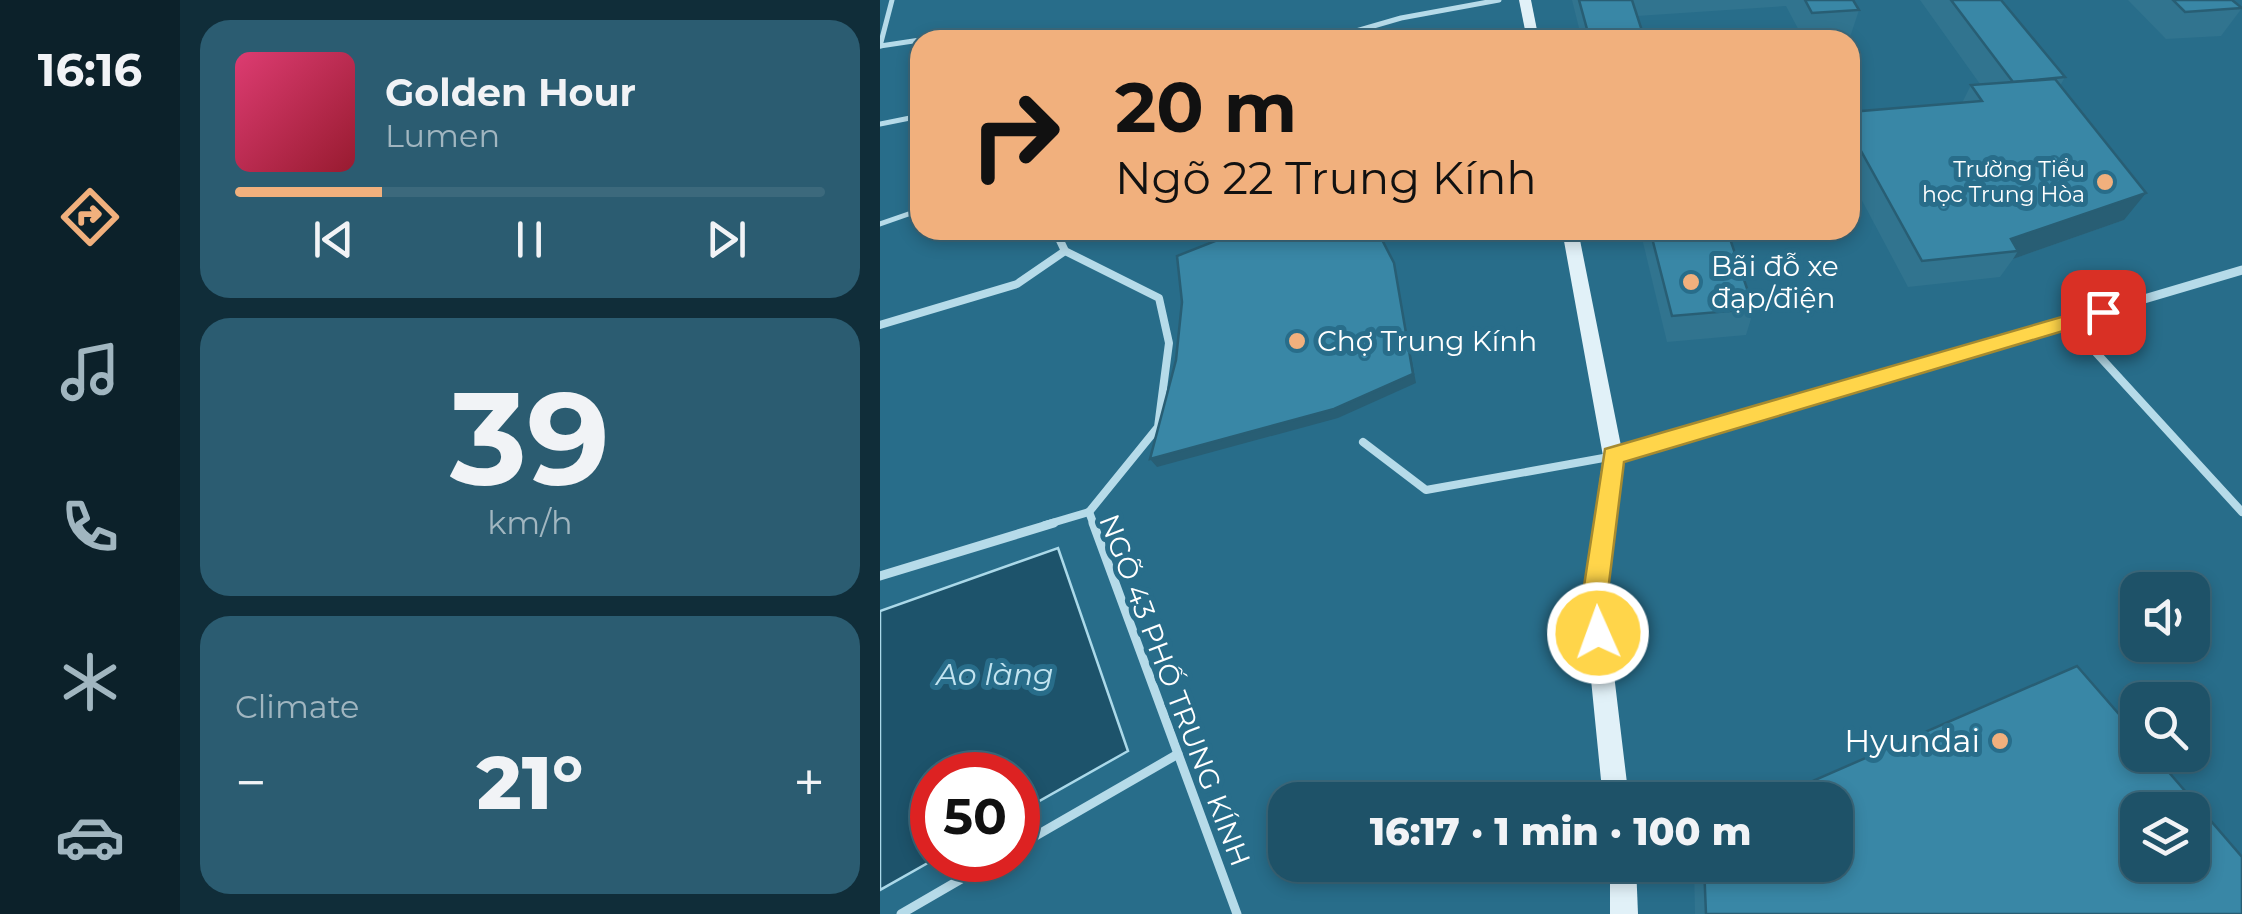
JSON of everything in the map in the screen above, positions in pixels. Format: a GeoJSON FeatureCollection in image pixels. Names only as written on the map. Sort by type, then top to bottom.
{"type":"FeatureCollection","features":[{"type":"Feature","properties":{"kind":"main road"},"geometry":{"type":"LineString","coordinates":[[1525,0],[1531,30]]}},
{"type":"Feature","properties":{"kind":"main road"},"geometry":{"type":"LineString","coordinates":[[1572,240],[1613,456],[1594,599],[1614,782]]}},
{"type":"Feature","properties":{"kind":"main road"},"geometry":{"type":"LineString","coordinates":[[1623,882],[1624,914]]}},
{"type":"Feature","properties":{"kind":"street"},"geometry":{"type":"LineString","coordinates":[[1613,456],[2242,270]]}},
{"type":"Feature","properties":{"kind":"lane"},"geometry":{"type":"LineString","coordinates":[[892,0],[880,46],[910,42]]}},
{"type":"Feature","properties":{"kind":"lane"},"geometry":{"type":"LineString","coordinates":[[1359,30],[1499,0]]}},
{"type":"Feature","properties":{"kind":"lane"},"geometry":{"type":"LineString","coordinates":[[880,124],[910,118]]}},
{"type":"Feature","properties":{"kind":"lane"},"geometry":{"type":"LineString","coordinates":[[880,224],[910,214]]}},
{"type":"Feature","properties":{"kind":"lane"},"geometry":{"type":"LineString","coordinates":[[1060,240],[1065,251],[1160,298],[1169,343],[1158,427],[1089,512]]}},
{"type":"Feature","properties":{"kind":"lane"},"geometry":{"type":"LineString","coordinates":[[880,325],[1017,284],[1065,251]]}},
{"type":"Feature","properties":{"kind":"lane"},"geometry":{"type":"LineString","coordinates":[[2068,322],[2242,512]]}},
{"type":"Feature","properties":{"kind":"lane"},"geometry":{"type":"LineString","coordinates":[[1363,442],[1426,490],[1613,456]]}},
{"type":"Feature","properties":{"kind":"lane","name":"NGÕ 43 PHỐ TRUNG KÍNH"},"geometry":{"type":"LineString","coordinates":[[880,576],[1089,512],[1237,914]]}},
{"type":"Feature","properties":{"kind":"lane"},"geometry":{"type":"LineString","coordinates":[[1040,833],[1178,754]]}},
{"type":"Feature","properties":{"kind":"lane"},"geometry":{"type":"LineString","coordinates":[[901,914],[956,882]]}},
{"type":"Feature","properties":{"kind":"water","name":"Ao làng"},"geometry":{"type":"Polygon","coordinates":[[[1058,548],[1128,751],[1040,801],[1040,752],[910,752],[910,873],[880,890],[880,611],[1058,548]]]}},
{"type":"Feature","properties":{"kind":"building"},"geometry":{"type":"Polygon","coordinates":[[[1579,0],[1632,0],[1642,30],[1587,30],[1579,0]]]}},
{"type":"Feature","properties":{"kind":"building"},"geometry":{"type":"Polygon","coordinates":[[[1805,0],[1853,0],[1859,10],[1812,13],[1805,0]]]}},
{"type":"Feature","properties":{"kind":"building"},"geometry":{"type":"Polygon","coordinates":[[[1951,0],[2001,0],[2065,77],[2013,82],[1951,0]]]}},
{"type":"Feature","properties":{"kind":"building"},"geometry":{"type":"Polygon","coordinates":[[[2173,0],[2232,0],[2242,8],[2185,12],[2173,0]]]}},
{"type":"Feature","properties":{"kind":"building"},"geometry":{"type":"Polygon","coordinates":[[[2055,79],[2146,193],[2011,239],[2018,251],[1922,261],[1860,149],[1860,111],[1982,101],[1971,85],[2055,79]]]}},
{"type":"Feature","properties":{"kind":"building","name":"Chợ Trung Kính"},"geometry":{"type":"Polygon","coordinates":[[[1218,240],[1382,240],[1394,263],[1413,374],[1334,409],[1150,459],[1176,360],[1182,302],[1177,256],[1218,240]]]}},
{"type":"Feature","properties":{"kind":"building"},"geometry":{"type":"Polygon","coordinates":[[[1653,240],[1730,240],[1754,309],[1672,316],[1653,240]]]}},
{"type":"Feature","properties":{"kind":"building","name":"Hyundai"},"geometry":{"type":"Polygon","coordinates":[[[2077,666],[2120,715],[2120,772],[2169,772],[2186,792],[2120,792],[2120,882],[2210,882],[2210,820],[2242,857],[2242,914],[1706,914],[1705,882],[1853,882],[1853,782],[1810,782],[2077,666]]]}},
{"type":"Feature","properties":{"kind":"place","name":"Trường Tiểu học Trung Hòa"},"geometry":{"type":"Point","coordinates":[2105,182]}},
{"type":"Feature","properties":{"kind":"place","name":"Bãi đỗ xe đạp/điện"},"geometry":{"type":"Point","coordinates":[1691,282]}},
{"type":"Feature","properties":{"kind":"place","name":"Chợ Trung Kính"},"geometry":{"type":"Point","coordinates":[1297,341]}},
{"type":"Feature","properties":{"kind":"place","name":"Hyundai"},"geometry":{"type":"Point","coordinates":[2000,741]}},
{"type":"Feature","properties":{"kind":"route"},"geometry":{"type":"LineString","coordinates":[[1598,633],[1594,599],[1613,456],[2103,312]]}}]}
